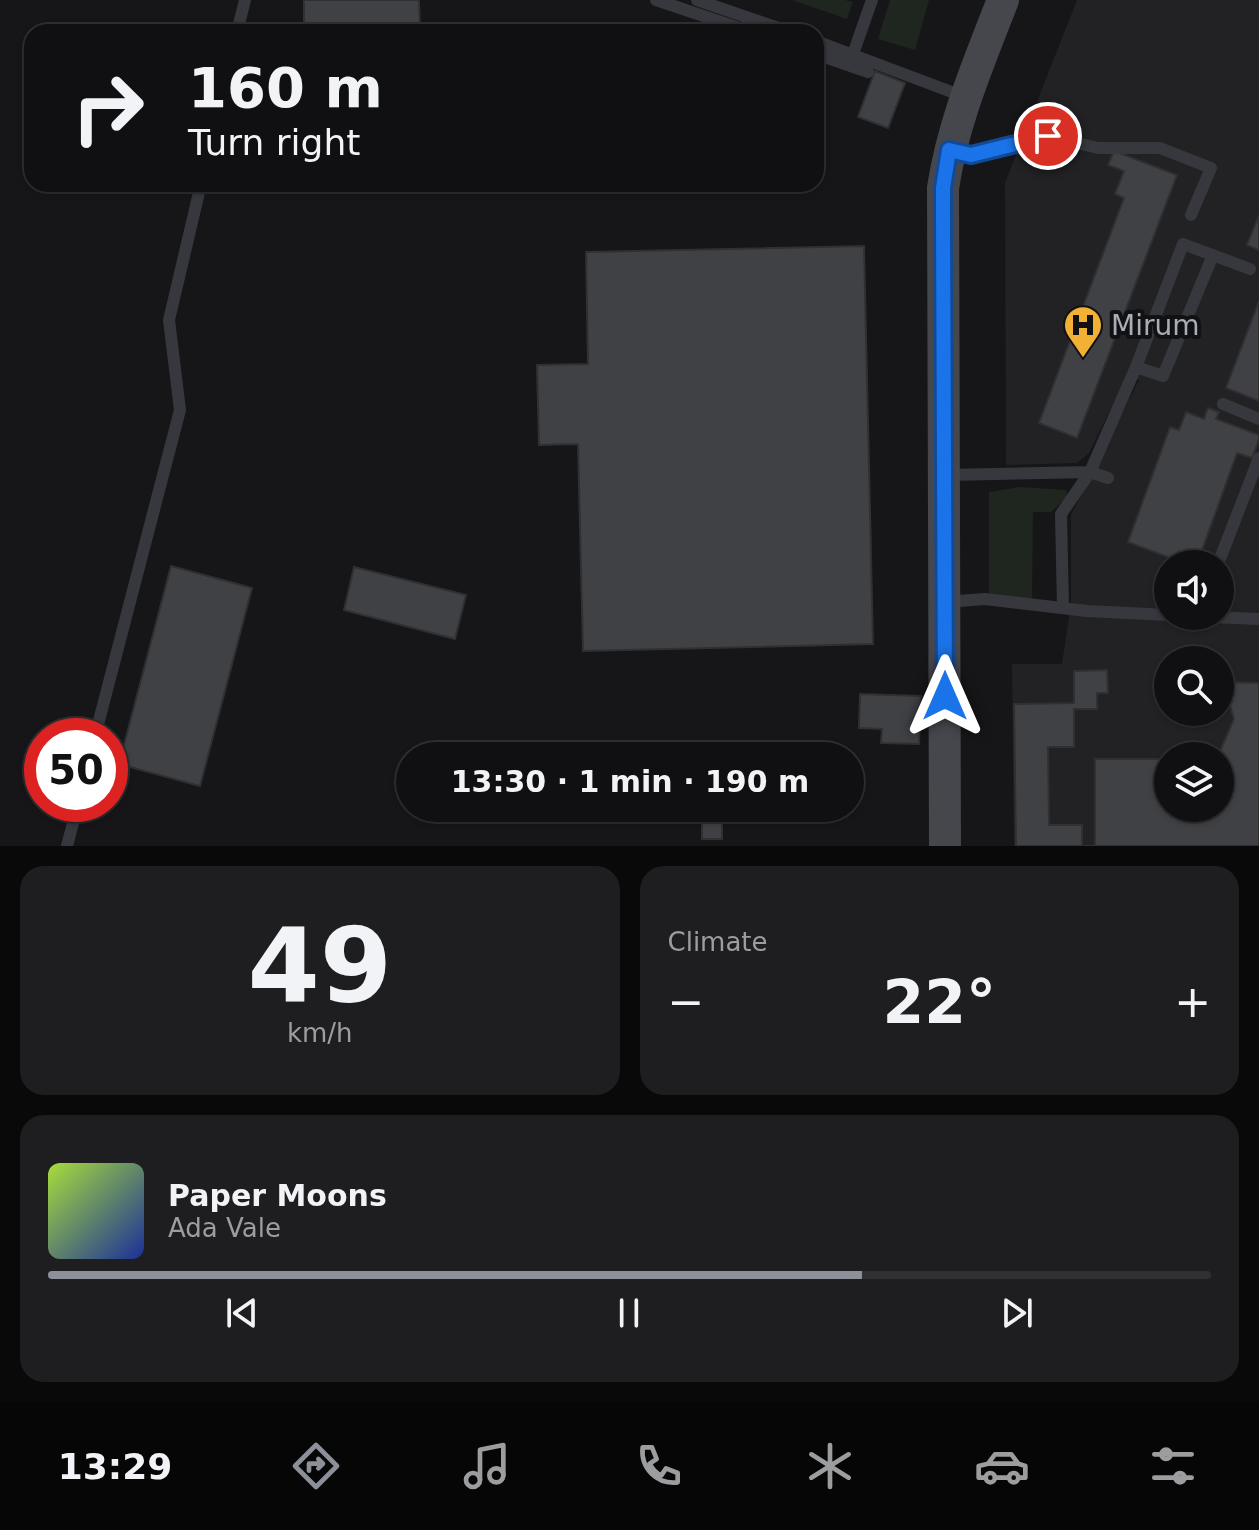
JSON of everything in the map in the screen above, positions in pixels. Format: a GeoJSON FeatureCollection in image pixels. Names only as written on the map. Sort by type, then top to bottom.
{"type":"FeatureCollection","features":[{"type":"Feature","properties":{"kind":"main road"},"geometry":{"type":"LineString","coordinates":[[945,846],[943,188],[949,150],[965,97],[1003,0]]}},
{"type":"Feature","properties":{"kind":"lane"},"geometry":{"type":"LineString","coordinates":[[239,24],[245,0]]}},
{"type":"Feature","properties":{"kind":"lane"},"geometry":{"type":"LineString","coordinates":[[656,0],[727,24]]}},
{"type":"Feature","properties":{"kind":"lane"},"geometry":{"type":"LineString","coordinates":[[697,0],[767,24]]}},
{"type":"Feature","properties":{"kind":"lane"},"geometry":{"type":"LineString","coordinates":[[853,54],[872,0]]}},
{"type":"Feature","properties":{"kind":"lane"},"geometry":{"type":"LineString","coordinates":[[824,44],[965,97]]}},
{"type":"Feature","properties":{"kind":"lane"},"geometry":{"type":"LineString","coordinates":[[824,57],[868,72]]}},
{"type":"Feature","properties":{"kind":"lane"},"geometry":{"type":"LineString","coordinates":[[949,150],[971,155],[1048,136],[1098,148],[1160,148],[1211,168],[1191,215]]}},
{"type":"Feature","properties":{"kind":"lane"},"geometry":{"type":"LineString","coordinates":[[100,718],[180,410],[169,320],[199,192]]}},
{"type":"Feature","properties":{"kind":"lane"},"geometry":{"type":"LineString","coordinates":[[1063,607],[1061,514],[1090,472],[1136,367],[1183,244],[1250,269]]}},
{"type":"Feature","properties":{"kind":"lane"},"geometry":{"type":"LineString","coordinates":[[1136,367],[1163,376],[1213,255]]}},
{"type":"Feature","properties":{"kind":"lane"},"geometry":{"type":"LineString","coordinates":[[1223,404],[1259,419]]}},
{"type":"Feature","properties":{"kind":"lane"},"geometry":{"type":"LineString","coordinates":[[1223,550],[1259,458]]}},
{"type":"Feature","properties":{"kind":"lane"},"geometry":{"type":"LineString","coordinates":[[944,475],[1090,472],[1108,478]]}},
{"type":"Feature","properties":{"kind":"lane"},"geometry":{"type":"LineString","coordinates":[[945,602],[985,599],[1087,611],[1154,614]]}},
{"type":"Feature","properties":{"kind":"lane"},"geometry":{"type":"LineString","coordinates":[[1234,618],[1259,619]]}},
{"type":"Feature","properties":{"kind":"lane"},"geometry":{"type":"LineString","coordinates":[[67,846],[73,822]]}},
{"type":"Feature","properties":{"kind":"shaded area"},"geometry":{"type":"Polygon","coordinates":[[[792,0],[845,0],[853,2],[847,19],[792,0]]]}},
{"type":"Feature","properties":{"kind":"shaded area"},"geometry":{"type":"Polygon","coordinates":[[[890,0],[929,0],[915,50],[878,39],[890,0]]]}},
{"type":"Feature","properties":{"kind":"shaded area"},"geometry":{"type":"Polygon","coordinates":[[[1077,0],[1259,0],[1259,846],[1014,846],[1012,664],[1062,664],[1071,604],[1071,515],[1139,380],[1127,376],[1089,453],[1077,463],[1006,465],[1005,183],[1077,0]]]}},
{"type":"Feature","properties":{"kind":"shaded area"},"geometry":{"type":"Polygon","coordinates":[[[1020,487],[1066,490],[1067,497],[1051,512],[1033,512],[1032,600],[989,594],[989,492],[1020,487]]]}},
{"type":"Feature","properties":{"kind":"building"},"geometry":{"type":"Polygon","coordinates":[[[304,0],[419,0],[420,24],[304,24],[304,0]]]}},
{"type":"Feature","properties":{"kind":"building"},"geometry":{"type":"Polygon","coordinates":[[[875,71],[905,83],[888,128],[858,117],[875,71]]]}},
{"type":"Feature","properties":{"kind":"building"},"geometry":{"type":"Polygon","coordinates":[[[1114,151],[1177,175],[1077,438],[1039,423],[1124,198],[1115,194],[1124,171],[1108,165],[1114,151]]]}},
{"type":"Feature","properties":{"kind":"building"},"geometry":{"type":"Polygon","coordinates":[[[1259,215],[1259,250],[1247,245],[1259,215]]]}},
{"type":"Feature","properties":{"kind":"building"},"geometry":{"type":"Polygon","coordinates":[[[864,246],[873,644],[583,651],[578,444],[539,445],[537,365],[588,364],[586,252],[864,246]]]}},
{"type":"Feature","properties":{"kind":"building"},"geometry":{"type":"Polygon","coordinates":[[[1259,301],[1259,401],[1226,388],[1259,301]]]}},
{"type":"Feature","properties":{"kind":"building"},"geometry":{"type":"Polygon","coordinates":[[[1208,408],[1219,412],[1216,419],[1259,435],[1259,439],[1252,458],[1237,453],[1202,550],[1154,552],[1128,542],[1170,427],[1179,430],[1186,412],[1204,419],[1208,408]]]}},
{"type":"Feature","properties":{"kind":"building"},"geometry":{"type":"Polygon","coordinates":[[[171,566],[252,588],[200,786],[128,766],[128,730],[171,566]]]}},
{"type":"Feature","properties":{"kind":"building"},"geometry":{"type":"Polygon","coordinates":[[[354,567],[466,595],[455,639],[344,610],[354,567]]]}},
{"type":"Feature","properties":{"kind":"building"},"geometry":{"type":"Polygon","coordinates":[[[1107,670],[1108,693],[1097,693],[1097,709],[1074,709],[1074,747],[1048,747],[1049,825],[1082,825],[1082,846],[1016,846],[1014,704],[1074,703],[1074,671],[1107,670]]]}},
{"type":"Feature","properties":{"kind":"building"},"geometry":{"type":"Polygon","coordinates":[[[1234,682],[1259,683],[1259,846],[1095,846],[1095,759],[1154,759],[1154,822],[1234,822],[1234,742],[1224,742],[1231,726],[1234,726],[1234,682]]]}},
{"type":"Feature","properties":{"kind":"building"},"geometry":{"type":"Polygon","coordinates":[[[860,694],[921,696],[919,744],[881,743],[882,729],[859,728],[860,694]]]}},
{"type":"Feature","properties":{"kind":"building"},"geometry":{"type":"Polygon","coordinates":[[[686,822],[722,822],[722,839],[702,839],[702,823],[686,822]]]}},
{"type":"Feature","properties":{"kind":"place","name":"Mirum"},"geometry":{"type":"Point","coordinates":[1083,359]}},
{"type":"Feature","properties":{"kind":"route"},"geometry":{"type":"LineString","coordinates":[[945,696],[943,188],[949,150],[971,155],[1048,136]]}}]}
